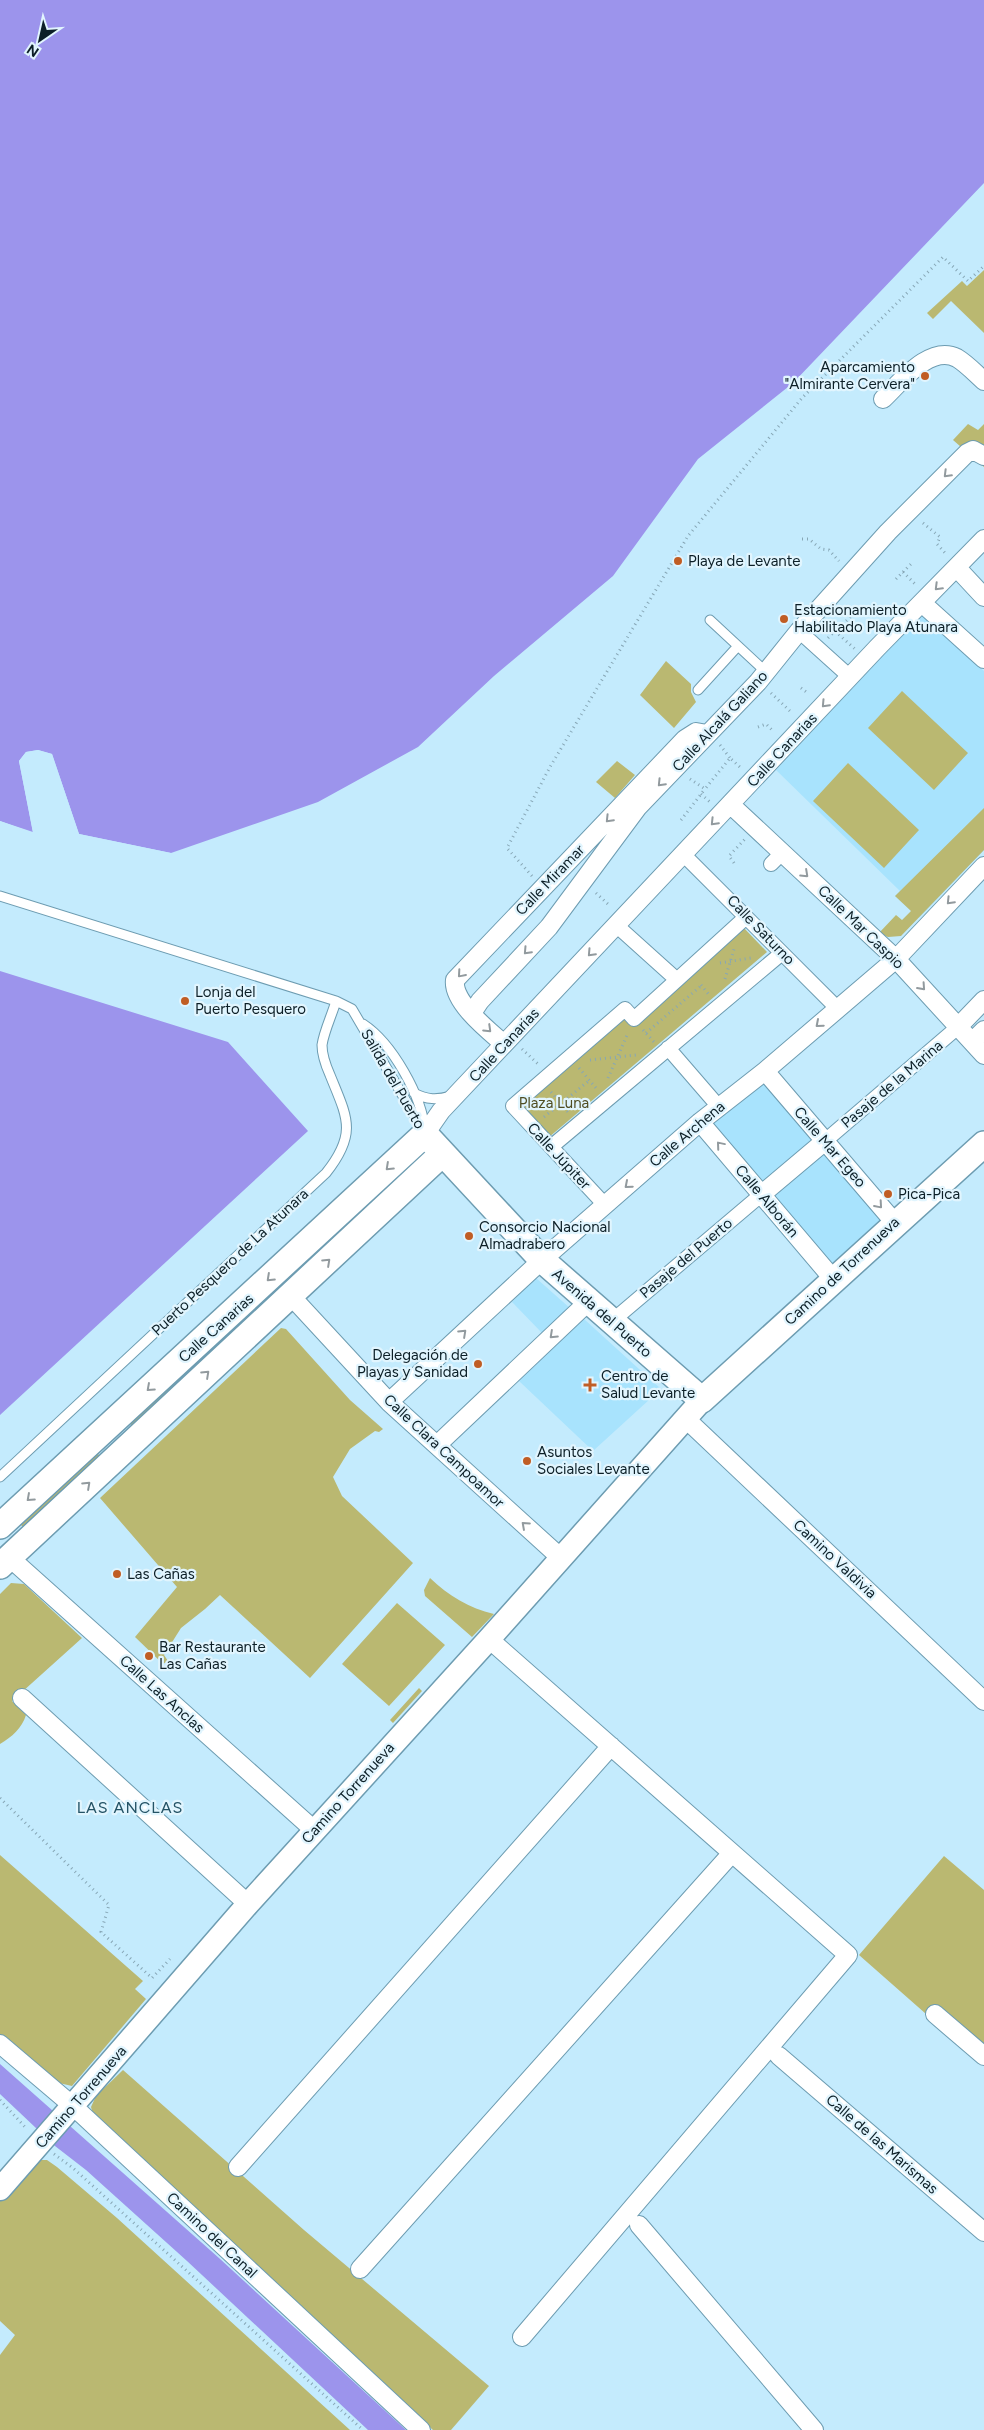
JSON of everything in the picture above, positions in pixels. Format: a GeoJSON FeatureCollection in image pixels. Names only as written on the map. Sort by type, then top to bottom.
{"type":"FeatureCollection","features":[{"type":"Feature","properties":{"kind":"main road","name":"Avenida del Puerto"},"geometry":{"type":"LineString","coordinates":[[425,1134],[542,1260],[611,1322],[693,1409]]}},
{"type":"Feature","properties":{"kind":"main road","name":"Calle Canarias"},"geometry":{"type":"LineString","coordinates":[[0,1526],[425,1134]]}},
{"type":"Feature","properties":{"kind":"main road","name":"Camino de Torrenueva"},"geometry":{"type":"LineString","coordinates":[[693,1409],[895,1223],[984,1144]]}},
{"type":"Feature","properties":{"kind":"main road","name":"Calle Canarias"},"geometry":{"type":"LineString","coordinates":[[5,1561],[442,1154]]}},
{"type":"Feature","properties":{"kind":"street"},"geometry":{"type":"LineString","coordinates":[[883,399],[928,358],[940,354],[956,357],[984,381]]}},
{"type":"Feature","properties":{"kind":"street","name":"Calle Alcalá Galiano"},"geometry":{"type":"LineString","coordinates":[[472,1013],[548,927],[638,807],[762,677],[799,631],[908,512],[970,452],[978,451],[984,456]]}},
{"type":"Feature","properties":{"kind":"street","name":"Calle Canarias"},"geometry":{"type":"LineString","coordinates":[[425,1134],[441,1111],[731,805],[866,659],[984,539]]}},
{"type":"Feature","properties":{"kind":"street"},"geometry":{"type":"LineString","coordinates":[[957,568],[984,597]]}},
{"type":"Feature","properties":{"kind":"street"},"geometry":{"type":"LineString","coordinates":[[925,600],[984,659]]}},
{"type":"Feature","properties":{"kind":"street"},"geometry":{"type":"LineString","coordinates":[[799,631],[850,677]]}},
{"type":"Feature","properties":{"kind":"street","name":"Calle Miramar"},"geometry":{"type":"LineString","coordinates":[[507,1041],[472,1013],[458,995],[455,980],[685,739],[696,732],[707,734]]}},
{"type":"Feature","properties":{"kind":"street","name":"Calle Mar Caspio"},"geometry":{"type":"LineString","coordinates":[[731,805],[755,828],[777,858],[896,959],[958,1028],[980,1042]]}},
{"type":"Feature","properties":{"kind":"street","name":"Calle Saturno"},"geometry":{"type":"LineString","coordinates":[[683,854],[728,896],[745,918],[837,1008]]}},
{"type":"Feature","properties":{"kind":"street","name":"Calle Archena"},"geometry":{"type":"LineString","coordinates":[[389,1402],[542,1260],[700,1122],[765,1070],[896,959],[984,866]]}},
{"type":"Feature","properties":{"kind":"street"},"geometry":{"type":"LineString","coordinates":[[546,1078],[572,1060],[625,1009],[634,1019],[745,918]]}},
{"type":"Feature","properties":{"kind":"street"},"geometry":{"type":"LineString","coordinates":[[620,922],[676,979]]}},
{"type":"Feature","properties":{"kind":"street"},"geometry":{"type":"LineString","coordinates":[[551,1147],[603,1098],[666,1050],[782,953]]}},
{"type":"Feature","properties":{"kind":"street"},"geometry":{"type":"LineString","coordinates":[[958,1028],[984,1000]]}},
{"type":"Feature","properties":{"kind":"street","name":"Pasaje de la Marina"},"geometry":{"type":"LineString","coordinates":[[825,1141],[958,1028]]}},
{"type":"Feature","properties":{"kind":"street"},"geometry":{"type":"LineString","coordinates":[[666,1050],[718,1107]]}},
{"type":"Feature","properties":{"kind":"street","name":"Calle Mar Egeo"},"geometry":{"type":"LineString","coordinates":[[765,1070],[895,1223]]}},
{"type":"Feature","properties":{"kind":"street","name":"Calle Júpiter"},"geometry":{"type":"LineString","coordinates":[[546,1078],[513,1106],[605,1205]]}},
{"type":"Feature","properties":{"kind":"street","name":"Calle Alborán"},"geometry":{"type":"LineString","coordinates":[[700,1122],[834,1280]]}},
{"type":"Feature","properties":{"kind":"street"},"geometry":{"type":"LineString","coordinates":[[762,1194],[825,1141]]}},
{"type":"Feature","properties":{"kind":"street","name":"Pasaje del Puerto"},"geometry":{"type":"LineString","coordinates":[[611,1322],[762,1194]]}},
{"type":"Feature","properties":{"kind":"street","name":"Calle Clara Campoamor"},"geometry":{"type":"LineString","coordinates":[[291,1296],[389,1402],[561,1558]]}},
{"type":"Feature","properties":{"kind":"street"},"geometry":{"type":"LineString","coordinates":[[437,1445],[588,1302]]}},
{"type":"Feature","properties":{"kind":"street","name":"Camino Torrenueva"},"geometry":{"type":"LineString","coordinates":[[0,2189],[248,1904],[490,1639],[693,1409]]}},
{"type":"Feature","properties":{"kind":"street","name":"Camino Valdivia"},"geometry":{"type":"LineString","coordinates":[[693,1409],[984,1701]]}},
{"type":"Feature","properties":{"kind":"street","name":"Calle Las Anclas"},"geometry":{"type":"LineString","coordinates":[[5,1561],[314,1830]]}},
{"type":"Feature","properties":{"kind":"street"},"geometry":{"type":"LineString","coordinates":[[490,1639],[848,1956],[522,2337]]}},
{"type":"Feature","properties":{"kind":"street"},"geometry":{"type":"LineString","coordinates":[[22,1698],[248,1904]]}},
{"type":"Feature","properties":{"kind":"street"},"geometry":{"type":"LineString","coordinates":[[238,2167],[611,1746]]}},
{"type":"Feature","properties":{"kind":"street"},"geometry":{"type":"LineString","coordinates":[[360,2269],[732,1853]]}},
{"type":"Feature","properties":{"kind":"street"},"geometry":{"type":"LineString","coordinates":[[935,2014],[984,2056]]}},
{"type":"Feature","properties":{"kind":"street","name":"Camino del Canal"},"geometry":{"type":"LineString","coordinates":[[0,2044],[421,2430]]}},
{"type":"Feature","properties":{"kind":"street","name":"Calle de las Marismas"},"geometry":{"type":"LineString","coordinates":[[780,2056],[984,2232]]}},
{"type":"Feature","properties":{"kind":"street"},"geometry":{"type":"LineString","coordinates":[[639,2225],[814,2430]]}},
{"type":"Feature","properties":{"kind":"lane"},"geometry":{"type":"LineString","coordinates":[[710,620],[738,646],[762,677]]}},
{"type":"Feature","properties":{"kind":"lane"},"geometry":{"type":"LineString","coordinates":[[698,690],[738,646]]}},
{"type":"Feature","properties":{"kind":"lane"},"geometry":{"type":"LineString","coordinates":[[0,896],[336,1001],[352,1009],[361,1023],[376,1033],[386,1045],[414,1093],[424,1115],[425,1134]]}},
{"type":"Feature","properties":{"kind":"lane","name":"Puerto Pesquero de La Atunara"},"geometry":{"type":"LineString","coordinates":[[0,1477],[319,1180],[337,1159],[347,1131],[347,1120],[326,1066],[322,1045],[336,1001]]}},
{"type":"Feature","properties":{"kind":"lane","name":"Salida del Puerto"},"geometry":{"type":"LineString","coordinates":[[361,1023],[425,1134]]}},
{"type":"Feature","properties":{"kind":"lane"},"geometry":{"type":"LineString","coordinates":[[414,1093],[433,1099],[458,1093]]}},
{"type":"Feature","properties":{"kind":"path"},"geometry":{"type":"LineString","coordinates":[[542,888],[507,848],[550,767],[688,536],[802,398],[943,257],[968,281],[984,266]]}},
{"type":"Feature","properties":{"kind":"path"},"geometry":{"type":"LineString","coordinates":[[908,512],[940,537],[937,544],[957,568]]}},
{"type":"Feature","properties":{"kind":"path"},"geometry":{"type":"LineString","coordinates":[[896,579],[911,564]]}},
{"type":"Feature","properties":{"kind":"path"},"geometry":{"type":"LineString","coordinates":[[903,572],[925,600]]}},
{"type":"Feature","properties":{"kind":"path"},"geometry":{"type":"LineString","coordinates":[[819,648],[855,613]]}},
{"type":"Feature","properties":{"kind":"path"},"geometry":{"type":"LineString","coordinates":[[835,631],[866,659]]}},
{"type":"Feature","properties":{"kind":"path"},"geometry":{"type":"LineString","coordinates":[[762,677],[806,725]]}},
{"type":"Feature","properties":{"kind":"path"},"geometry":{"type":"LineString","coordinates":[[680,820],[730,758],[754,780]]}},
{"type":"Feature","properties":{"kind":"path"},"geometry":{"type":"LineString","coordinates":[[675,768],[705,789]]}},
{"type":"Feature","properties":{"kind":"path"},"geometry":{"type":"LineString","coordinates":[[734,864],[730,855],[755,828]]}},
{"type":"Feature","properties":{"kind":"path"},"geometry":{"type":"LineString","coordinates":[[582,880],[620,922]]}},
{"type":"Feature","properties":{"kind":"path"},"geometry":{"type":"LineString","coordinates":[[718,1006],[730,961],[745,918]]}},
{"type":"Feature","properties":{"kind":"path"},"geometry":{"type":"LineString","coordinates":[[687,969],[782,953]]}},
{"type":"Feature","properties":{"kind":"path"},"geometry":{"type":"LineString","coordinates":[[687,969],[718,1006]]}},
{"type":"Feature","properties":{"kind":"path"},"geometry":{"type":"LineString","coordinates":[[646,1033],[702,986]]}},
{"type":"Feature","properties":{"kind":"path"},"geometry":{"type":"LineString","coordinates":[[660,996],[674,1010]]}},
{"type":"Feature","properties":{"kind":"path"},"geometry":{"type":"LineString","coordinates":[[603,1098],[617,1056],[634,1019],[646,1033],[666,1050]]}},
{"type":"Feature","properties":{"kind":"path"},"geometry":{"type":"LineString","coordinates":[[507,1041],[546,1078],[560,1103],[578,1123]]}},
{"type":"Feature","properties":{"kind":"path"},"geometry":{"type":"LineString","coordinates":[[572,1060],[666,1050]]}},
{"type":"Feature","properties":{"kind":"path"},"geometry":{"type":"LineString","coordinates":[[572,1060],[603,1098]]}},
{"type":"Feature","properties":{"kind":"path"},"geometry":{"type":"LineString","coordinates":[[533,1127],[590,1080]]}},
{"type":"Feature","properties":{"kind":"path"},"geometry":{"type":"LineString","coordinates":[[0,1798],[109,1905],[101,1932],[152,1978],[176,1954],[193,1969]]}},
{"type":"Feature","properties":{"kind":"path"},"geometry":{"type":"LineString","coordinates":[[0,2100],[42,2142],[363,2430]]}},
{"type":"Feature","properties":{"kind":"shaded area"},"geometry":{"type":"Polygon","coordinates":[[[0,0],[984,0],[984,183],[793,383],[698,459],[613,576],[494,676],[418,747],[318,802],[171,853],[79,834],[52,754],[38,750],[26,752],[19,761],[33,833],[0,821],[0,0]]]}},
{"type":"Feature","properties":{"kind":"shaded area"},"geometry":{"type":"Polygon","coordinates":[[[921,615],[925,616],[984,671],[984,850],[919,918],[895,896],[900,891],[776,770],[921,615]]]}},
{"type":"Feature","properties":{"kind":"shaded area"},"geometry":{"type":"Polygon","coordinates":[[[0,971],[228,1042],[308,1131],[0,1415],[0,971]]]}},
{"type":"Feature","properties":{"kind":"shaded area"},"geometry":{"type":"Polygon","coordinates":[[[765,1071],[895,1223],[834,1280],[700,1122],[765,1071]]]}},
{"type":"Feature","properties":{"kind":"shaded area"},"geometry":{"type":"Polygon","coordinates":[[[536,1278],[571,1309],[543,1334],[512,1302],[536,1278]]]}},
{"type":"Feature","properties":{"kind":"shaded area","name":"Centro de Salud Levante"},"geometry":{"type":"Polygon","coordinates":[[[584,1319],[661,1389],[593,1451],[519,1381],[584,1319]]]}},
{"type":"Feature","properties":{"kind":"shaded area"},"geometry":{"type":"Polygon","coordinates":[[[0,2064],[219,2258],[406,2430],[368,2430],[187,2261],[86,2170],[55,2146],[0,2094],[0,2064]]]}},
{"type":"Feature","properties":{"kind":"green space"},"geometry":{"type":"Polygon","coordinates":[[[984,270],[984,333],[951,301],[933,319],[927,313],[962,281],[967,286],[984,270]]]}},
{"type":"Feature","properties":{"kind":"green space"},"geometry":{"type":"Polygon","coordinates":[[[968,424],[978,430],[984,424],[984,467],[953,440],[968,424]]]}},
{"type":"Feature","properties":{"kind":"green space"},"geometry":{"type":"Polygon","coordinates":[[[666,661],[691,684],[691,692],[696,702],[674,728],[640,695],[666,661]]]}},
{"type":"Feature","properties":{"kind":"green space"},"geometry":{"type":"Polygon","coordinates":[[[902,691],[968,753],[934,790],[868,728],[902,691]]]}},
{"type":"Feature","properties":{"kind":"green space"},"geometry":{"type":"Polygon","coordinates":[[[617,761],[635,775],[615,798],[596,782],[617,761]]]}},
{"type":"Feature","properties":{"kind":"green space"},"geometry":{"type":"Polygon","coordinates":[[[848,763],[919,830],[884,868],[813,801],[848,763]]]}},
{"type":"Feature","properties":{"kind":"green space"},"geometry":{"type":"Polygon","coordinates":[[[984,808],[984,850],[901,936],[888,937],[879,933],[896,915],[902,920],[911,911],[895,896],[984,808]]]}},
{"type":"Feature","properties":{"kind":"green space","name":"Plaza Luna"},"geometry":{"type":"Polygon","coordinates":[[[743,927],[767,952],[548,1138],[519,1104],[624,1015],[633,1025],[743,927]]]}},
{"type":"Feature","properties":{"kind":"green space"},"geometry":{"type":"Polygon","coordinates":[[[281,1328],[286,1329],[350,1400],[383,1429],[379,1432],[375,1431],[350,1449],[333,1477],[342,1496],[413,1563],[310,1678],[220,1595],[181,1628],[164,1655],[168,1661],[163,1664],[135,1637],[177,1587],[100,1498],[281,1328]]]}},
{"type":"Feature","properties":{"kind":"green space"},"geometry":{"type":"Polygon","coordinates":[[[206,1346],[213,1355],[134,1428],[126,1419],[206,1346]]]}},
{"type":"Feature","properties":{"kind":"green space"},"geometry":{"type":"Polygon","coordinates":[[[93,1449],[104,1460],[27,1530],[16,1521],[93,1449]]]}},
{"type":"Feature","properties":{"kind":"green space"},"geometry":{"type":"Polygon","coordinates":[[[430,1578],[460,1600],[494,1614],[472,1637],[425,1596],[424,1590],[430,1578]]]}},
{"type":"Feature","properties":{"kind":"green space"},"geometry":{"type":"Polygon","coordinates":[[[11,1583],[24,1584],[82,1638],[12,1701],[26,1715],[16,1732],[0,1744],[0,1594],[11,1583]]]}},
{"type":"Feature","properties":{"kind":"green space"},"geometry":{"type":"Polygon","coordinates":[[[397,1603],[445,1645],[389,1706],[342,1664],[397,1603]]]}},
{"type":"Feature","properties":{"kind":"green space"},"geometry":{"type":"Polygon","coordinates":[[[419,1688],[422,1691],[393,1723],[390,1720],[419,1688]]]}},
{"type":"Feature","properties":{"kind":"green space"},"geometry":{"type":"Polygon","coordinates":[[[0,1855],[143,1981],[135,1989],[146,1999],[72,2086],[59,2083],[0,2035],[0,1855]]]}},
{"type":"Feature","properties":{"kind":"green space"},"geometry":{"type":"Polygon","coordinates":[[[944,1856],[984,1890],[984,2065],[859,1955],[944,1856]]]}},
{"type":"Feature","properties":{"kind":"green space"},"geometry":{"type":"Polygon","coordinates":[[[123,2070],[304,2230],[489,2386],[451,2430],[433,2430],[311,2319],[93,2114],[91,2107],[96,2096],[123,2070]]]}},
{"type":"Feature","properties":{"kind":"green space"},"geometry":{"type":"Polygon","coordinates":[[[39,2160],[47,2160],[57,2167],[117,2218],[350,2430],[0,2430],[0,2355],[15,2335],[0,2321],[0,2200],[39,2160]]]}},
{"type":"Feature","properties":{"kind":"pier"},"geometry":{"type":"Polygon","coordinates":[[[38,750],[52,754],[79,834],[171,853],[170,855],[77,836],[50,756],[38,752],[27,754],[22,761],[35,834],[33,835],[0,823],[0,821],[33,832],[19,761],[26,752],[38,750]]]}},
{"type":"Feature","properties":{"kind":"place","name":"Aparcamiento \"Almirante Cervera\""},"geometry":{"type":"Point","coordinates":[925,376]}},
{"type":"Feature","properties":{"kind":"place","name":"Playa de Levante"},"geometry":{"type":"Point","coordinates":[678,561]}},
{"type":"Feature","properties":{"kind":"place","name":"Estacionamiento Habilitado Playa Atunara"},"geometry":{"type":"Point","coordinates":[784,619]}},
{"type":"Feature","properties":{"kind":"place","name":"Lonja del Puerto Pesquero"},"geometry":{"type":"Point","coordinates":[185,1001]}},
{"type":"Feature","properties":{"kind":"place","name":"Pica-Pica"},"geometry":{"type":"Point","coordinates":[888,1194]}},
{"type":"Feature","properties":{"kind":"place","name":"Consorcio Nacional Almadrabero"},"geometry":{"type":"Point","coordinates":[469,1236]}},
{"type":"Feature","properties":{"kind":"place","name":"Delegación de Playas y Sanidad"},"geometry":{"type":"Point","coordinates":[478,1364]}},
{"type":"Feature","properties":{"kind":"place","name":"Centro de Salud Levante"},"geometry":{"type":"Point","coordinates":[590,1385]}},
{"type":"Feature","properties":{"kind":"place","name":"Asuntos Sociales Levante"},"geometry":{"type":"Point","coordinates":[527,1461]}},
{"type":"Feature","properties":{"kind":"place","name":"Las Cañas"},"geometry":{"type":"Point","coordinates":[117,1574]}},
{"type":"Feature","properties":{"kind":"place","name":"Bar Restaurante Las Cañas"},"geometry":{"type":"Point","coordinates":[149,1656]}},
{"type":"Feature","properties":{"kind":"district","name":"LAS ANCLAS"},"geometry":{"type":"Point","coordinates":[130,1807]}}]}
